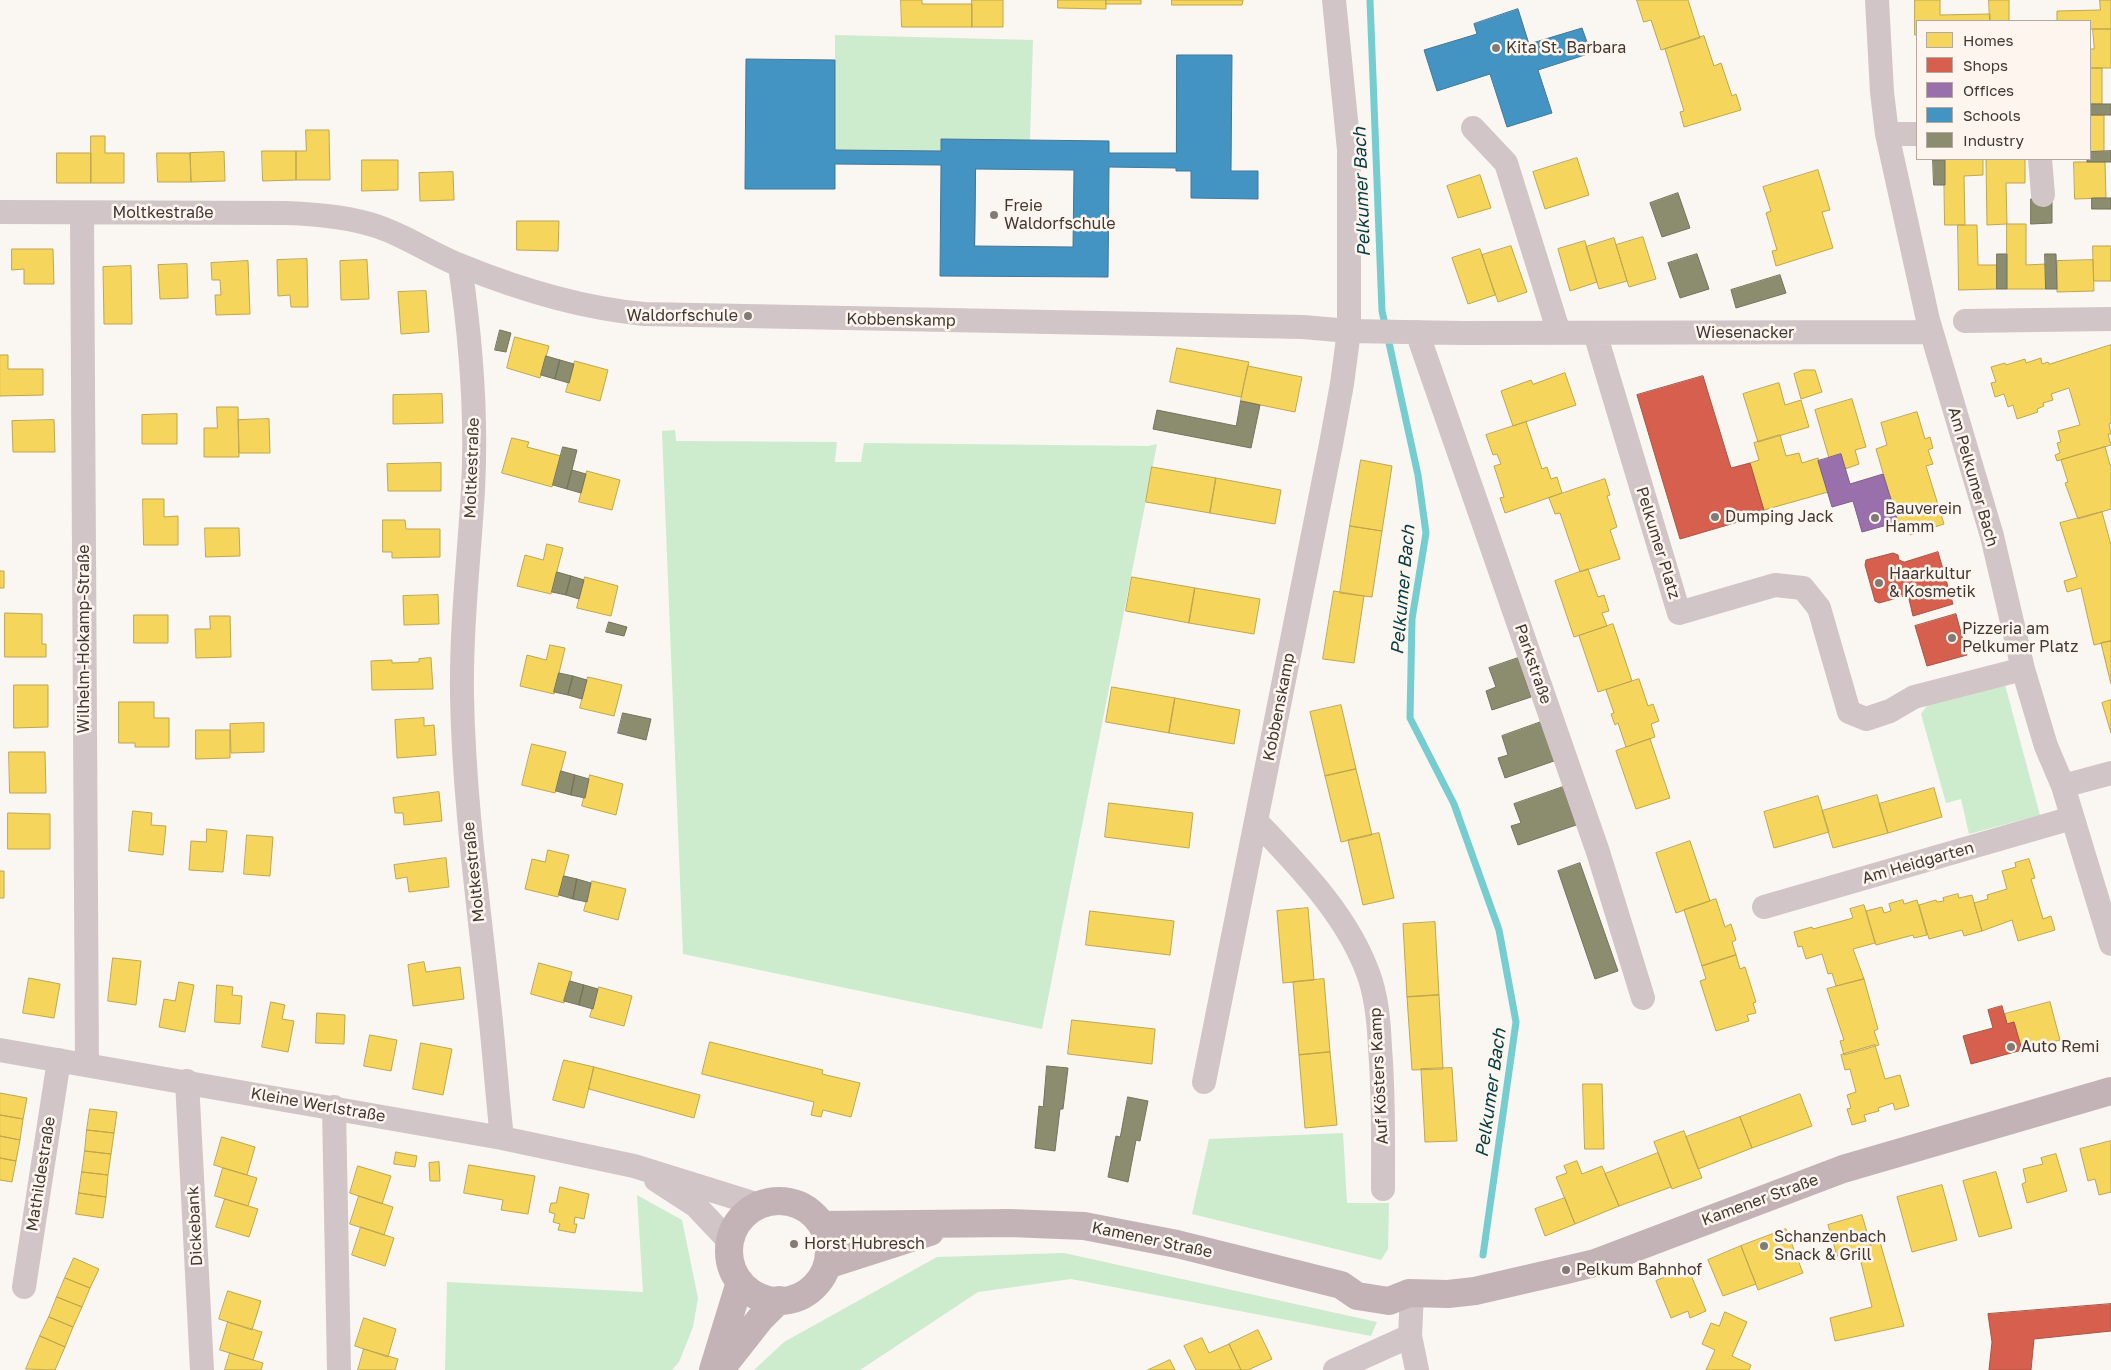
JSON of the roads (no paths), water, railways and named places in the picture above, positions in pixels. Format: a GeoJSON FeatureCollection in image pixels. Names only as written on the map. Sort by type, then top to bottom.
{"type":"FeatureCollection","features":[{"type":"Feature","properties":{"kind":"main road","name":"Kamener Straße"},"geometry":{"type":"LineString","coordinates":[[822,1225],[960,1223],[1084,1226],[1177,1244],[1341,1284],[1359,1279],[1391,1283],[1410,1293],[1448,1294],[1475,1291],[1595,1263],[1844,1169],[2111,1091]]}},
{"type":"Feature","properties":{"kind":"main road"},"geometry":{"type":"LineString","coordinates":[[769,1202],[789,1202],[808,1210],[822,1225],[828,1244],[827,1265],[823,1275],[809,1291],[800,1296],[779,1300],[762,1297],[746,1288],[740,1282],[732,1267],[729,1250],[730,1242],[740,1220],[749,1211],[769,1202]]}},
{"type":"Feature","properties":{"kind":"main road","name":"Kamener Straße"},"geometry":{"type":"LineString","coordinates":[[827,1265],[960,1223]]}},
{"type":"Feature","properties":{"kind":"main road"},"geometry":{"type":"LineString","coordinates":[[712,1370],[740,1282]]}},
{"type":"Feature","properties":{"kind":"main road"},"geometry":{"type":"LineString","coordinates":[[720,1370],[760,1319],[779,1300]]}},
{"type":"Feature","properties":{"kind":"street","name":"Kobbenskamp"},"geometry":{"type":"LineString","coordinates":[[1204,1082],[1342,384],[1348,331],[1349,150],[1334,0]]}},
{"type":"Feature","properties":{"kind":"street","name":"Am Pelkumer Bach"},"geometry":{"type":"LineString","coordinates":[[1877,0],[1882,92],[1887,134],[1931,332],[1992,536],[2023,668],[2046,746],[2063,786],[2111,944]]}},
{"type":"Feature","properties":{"kind":"street"},"geometry":{"type":"LineString","coordinates":[[1473,128],[1506,163],[1559,333]]}},
{"type":"Feature","properties":{"kind":"street"},"geometry":{"type":"LineString","coordinates":[[1887,134],[1916,134]]}},
{"type":"Feature","properties":{"kind":"street"},"geometry":{"type":"LineString","coordinates":[[2040,160],[2042,195]]}},
{"type":"Feature","properties":{"kind":"street","name":"Moltkestraße"},"geometry":{"type":"LineString","coordinates":[[0,212],[286,213],[332,217],[380,227],[460,266],[473,377],[474,430],[473,488],[464,629],[463,740],[466,792],[490,1005],[502,1138]]}},
{"type":"Feature","properties":{"kind":"street","name":"Wilhelm-Hokamp-Straße"},"geometry":{"type":"LineString","coordinates":[[82,213],[86,1066]]}},
{"type":"Feature","properties":{"kind":"street","name":"Kobbenskamp"},"geometry":{"type":"LineString","coordinates":[[460,266],[575,303],[608,310],[644,314],[1284,326],[1348,331]]}},
{"type":"Feature","properties":{"kind":"street"},"geometry":{"type":"LineString","coordinates":[[1966,321],[2111,319]]}},
{"type":"Feature","properties":{"kind":"street","name":"Wiesenacker"},"geometry":{"type":"LineString","coordinates":[[1348,331],[1559,333],[1931,332]]}},
{"type":"Feature","properties":{"kind":"street","name":"Parkstraße"},"geometry":{"type":"LineString","coordinates":[[1410,332],[1598,852],[1643,998]]}},
{"type":"Feature","properties":{"kind":"street","name":"Pelkumer Platz"},"geometry":{"type":"LineString","coordinates":[[1595,333],[1679,613],[1775,585],[1803,588],[1819,608],[1849,712],[1866,718],[1890,711],[1914,697],[2023,668]]}},
{"type":"Feature","properties":{"kind":"street"},"geometry":{"type":"LineString","coordinates":[[2063,786],[2111,773]]}},
{"type":"Feature","properties":{"kind":"street","name":"Am Heidgarten"},"geometry":{"type":"LineString","coordinates":[[1764,907],[2072,818]]}},
{"type":"Feature","properties":{"kind":"street","name":"Auf Kösters Kamp"},"geometry":{"type":"LineString","coordinates":[[1256,821],[1331,905],[1359,952],[1368,974],[1378,1018],[1382,1063],[1384,1189]]}},
{"type":"Feature","properties":{"kind":"street","name":"Kleine Werlstraße"},"geometry":{"type":"LineString","coordinates":[[0,1050],[86,1066],[187,1081],[502,1138],[634,1166],[759,1205]]}},
{"type":"Feature","properties":{"kind":"street","name":"Mathildestraße"},"geometry":{"type":"LineString","coordinates":[[24,1287],[59,1060]]}},
{"type":"Feature","properties":{"kind":"street","name":"Dickebank"},"geometry":{"type":"LineString","coordinates":[[187,1081],[202,1370]]}},
{"type":"Feature","properties":{"kind":"street"},"geometry":{"type":"LineString","coordinates":[[334,1108],[339,1370]]}},
{"type":"Feature","properties":{"kind":"street","name":"Kleine Werlstraße"},"geometry":{"type":"LineString","coordinates":[[634,1166],[696,1206],[730,1242]]}},
{"type":"Feature","properties":{"kind":"street"},"geometry":{"type":"LineString","coordinates":[[1410,1293],[1410,1336],[1418,1370]]}},
{"type":"Feature","properties":{"kind":"street"},"geometry":{"type":"LineString","coordinates":[[1335,1370],[1410,1336]]}},
{"type":"Feature","properties":{"kind":"waterway","name":"Pelkumer Bach"},"geometry":{"type":"LineString","coordinates":[[1370,0],[1382,311],[1418,475],[1426,533],[1412,619],[1410,718],[1454,804],[1499,930],[1516,1022],[1483,1255]]}},
{"type":"Feature","properties":{"kind":"place","name":"Kita St. Barbara"},"geometry":{"type":"Point","coordinates":[1496,48]}},
{"type":"Feature","properties":{"kind":"place","name":"Freie Waldorfschule"},"geometry":{"type":"Point","coordinates":[994,215]}},
{"type":"Feature","properties":{"kind":"place","name":"Waldorfschule"},"geometry":{"type":"Point","coordinates":[748,316]}},
{"type":"Feature","properties":{"kind":"place","name":"Dumping Jack"},"geometry":{"type":"Point","coordinates":[1715,517]}},
{"type":"Feature","properties":{"kind":"place","name":"Bauverein Hamm"},"geometry":{"type":"Point","coordinates":[1875,518]}},
{"type":"Feature","properties":{"kind":"place","name":"Haarkultur & Kosmetik"},"geometry":{"type":"Point","coordinates":[1879,583]}},
{"type":"Feature","properties":{"kind":"place","name":"Pizzeria am Pelkumer Platz"},"geometry":{"type":"Point","coordinates":[1952,638]}},
{"type":"Feature","properties":{"kind":"place","name":"Auto Remi"},"geometry":{"type":"Point","coordinates":[2011,1047]}},
{"type":"Feature","properties":{"kind":"place","name":"Horst Hubresch"},"geometry":{"type":"Point","coordinates":[794,1244]}},
{"type":"Feature","properties":{"kind":"place","name":"Schanzenbach Snack & Grill"},"geometry":{"type":"Point","coordinates":[1764,1246]}},
{"type":"Feature","properties":{"kind":"place","name":"Pelkum Bahnhof"},"geometry":{"type":"Point","coordinates":[1566,1270]}}]}
